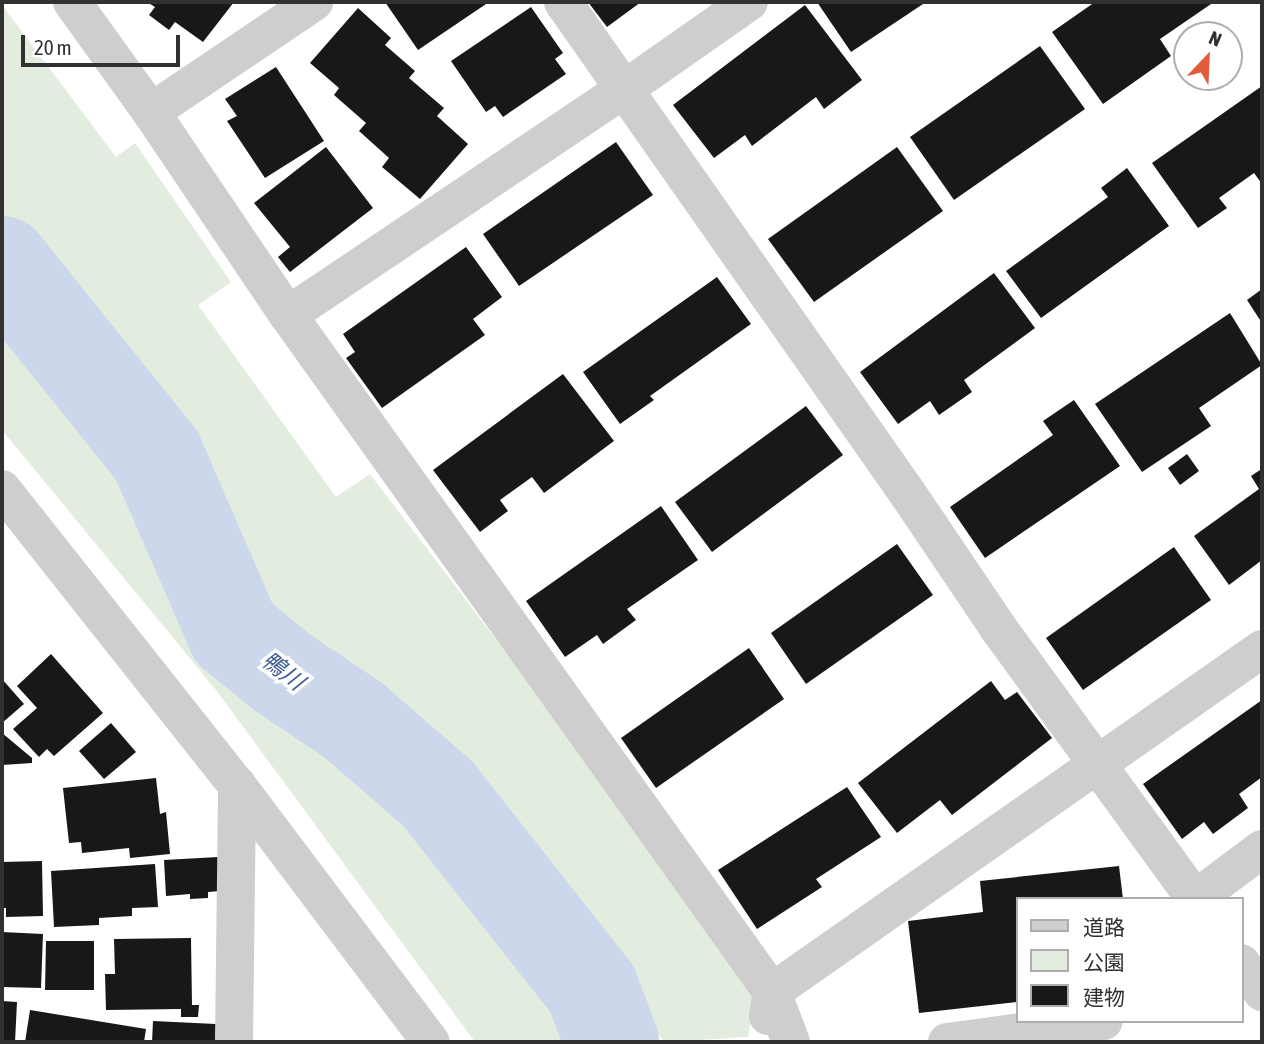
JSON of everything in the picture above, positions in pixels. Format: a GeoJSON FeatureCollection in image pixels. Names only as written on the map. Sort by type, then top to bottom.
{"type":"FeatureCollection","features":[{"type":"Feature","properties":{"kind":"street"},"geometry":{"type":"LineString","coordinates":[[72,2],[151,112],[288,315],[772,992],[791,1042]]}},
{"type":"Feature","properties":{"kind":"street"},"geometry":{"type":"LineString","coordinates":[[151,112],[314,2]]}},
{"type":"Feature","properties":{"kind":"street"},"geometry":{"type":"LineString","coordinates":[[563,2],[999,629],[1194,897]]}},
{"type":"Feature","properties":{"kind":"street"},"geometry":{"type":"LineString","coordinates":[[288,315],[626,89],[749,2]]}},
{"type":"Feature","properties":{"kind":"street"},"geometry":{"type":"LineString","coordinates":[[2,489],[237,785],[431,1042]]}},
{"type":"Feature","properties":{"kind":"street"},"geometry":{"type":"LineString","coordinates":[[763,1042],[772,992],[1262,649]]}},
{"type":"Feature","properties":{"kind":"street"},"geometry":{"type":"LineString","coordinates":[[234,1042],[237,785]]}},
{"type":"Feature","properties":{"kind":"street"},"geometry":{"type":"LineString","coordinates":[[1198,897],[1262,849]]}},
{"type":"Feature","properties":{"kind":"street"},"geometry":{"type":"LineString","coordinates":[[1243,966],[1262,992]]}},
{"type":"Feature","properties":{"kind":"street"},"geometry":{"type":"LineString","coordinates":[[1243,1002],[1262,999]]}},
{"type":"Feature","properties":{"kind":"street"},"geometry":{"type":"LineString","coordinates":[[947,1042],[1001,1039],[1093,1023]]}},
{"type":"Feature","properties":{"kind":"green space"},"geometry":{"type":"Polygon","coordinates":[[[2,5],[116,157],[135,143],[231,282],[198,305],[336,497],[370,474],[757,982],[748,1037],[665,1042],[621,995],[481,828],[467,796],[391,705],[285,649],[240,602],[207,506],[97,348],[2,239],[2,5]]]}},
{"type":"Feature","properties":{"kind":"green space"},"geometry":{"type":"Polygon","coordinates":[[[2,286],[86,386],[173,526],[226,646],[316,717],[425,812],[560,974],[588,1042],[475,1042],[216,690],[2,430],[2,286]]]}},
{"type":"Feature","properties":{"kind":"building"},"geometry":{"type":"Polygon","coordinates":[[[147,2],[234,2],[203,42],[175,22],[169,30],[149,15],[155,7],[147,2]]]}},
{"type":"Feature","properties":{"kind":"building"},"geometry":{"type":"Polygon","coordinates":[[[385,2],[489,2],[418,50],[385,2]]]}},
{"type":"Feature","properties":{"kind":"building"},"geometry":{"type":"Polygon","coordinates":[[[588,2],[641,2],[607,27],[588,2]]]}},
{"type":"Feature","properties":{"kind":"building"},"geometry":{"type":"Polygon","coordinates":[[[817,2],[926,2],[851,52],[817,2]]]}},
{"type":"Feature","properties":{"kind":"building"},"geometry":{"type":"Polygon","coordinates":[[[1095,2],[1214,2],[1186,21],[1173,21],[1173,30],[1160,39],[1171,56],[1103,104],[1052,32],[1095,2]]]}},
{"type":"Feature","properties":{"kind":"building"},"geometry":{"type":"Polygon","coordinates":[[[805,5],[862,80],[824,109],[816,97],[752,146],[745,135],[714,158],[673,105],[805,5]]]}},
{"type":"Feature","properties":{"kind":"building"},"geometry":{"type":"Polygon","coordinates":[[[531,7],[563,53],[555,59],[566,74],[503,117],[495,106],[486,112],[451,61],[531,7]]]}},
{"type":"Feature","properties":{"kind":"building"},"geometry":{"type":"Polygon","coordinates":[[[358,8],[391,38],[385,45],[415,71],[409,78],[444,108],[437,116],[468,144],[420,199],[382,167],[389,158],[359,131],[366,123],[334,95],[339,88],[310,63],[358,8]]]}},
{"type":"Feature","properties":{"kind":"building"},"geometry":{"type":"Polygon","coordinates":[[[1040,46],[1085,109],[954,200],[910,137],[1040,46]]]}},
{"type":"Feature","properties":{"kind":"building"},"geometry":{"type":"Polygon","coordinates":[[[276,67],[324,141],[265,178],[227,121],[237,116],[225,99],[276,67]]]}},
{"type":"Feature","properties":{"kind":"building"},"geometry":{"type":"Polygon","coordinates":[[[1262,86],[1262,184],[1254,173],[1219,198],[1227,208],[1198,228],[1152,163],[1262,86]]]}},
{"type":"Feature","properties":{"kind":"building"},"geometry":{"type":"Polygon","coordinates":[[[616,142],[653,195],[519,286],[483,234],[616,142]]]}},
{"type":"Feature","properties":{"kind":"building"},"geometry":{"type":"Polygon","coordinates":[[[326,147],[373,208],[290,272],[278,257],[290,247],[254,203],[326,147]]]}},
{"type":"Feature","properties":{"kind":"building"},"geometry":{"type":"Polygon","coordinates":[[[897,147],[943,211],[814,302],[768,239],[897,147]]]}},
{"type":"Feature","properties":{"kind":"building"},"geometry":{"type":"Polygon","coordinates":[[[1127,168],[1169,226],[1041,318],[1006,271],[1108,197],[1101,188],[1127,168]]]}},
{"type":"Feature","properties":{"kind":"building"},"geometry":{"type":"Polygon","coordinates":[[[466,247],[502,297],[473,319],[485,335],[382,408],[346,358],[355,352],[343,334],[466,247]]]}},
{"type":"Feature","properties":{"kind":"building"},"geometry":{"type":"Polygon","coordinates":[[[994,273],[1035,328],[964,380],[972,392],[939,415],[930,401],[898,424],[860,372],[994,273]]]}},
{"type":"Feature","properties":{"kind":"building"},"geometry":{"type":"Polygon","coordinates":[[[717,277],[751,324],[650,396],[654,400],[620,424],[583,372],[717,277]]]}},
{"type":"Feature","properties":{"kind":"building"},"geometry":{"type":"Polygon","coordinates":[[[1262,289],[1262,323],[1247,300],[1262,289]]]}},
{"type":"Feature","properties":{"kind":"building"},"geometry":{"type":"Polygon","coordinates":[[[1230,313],[1262,365],[1199,408],[1211,426],[1142,472],[1095,404],[1230,313]]]}},
{"type":"Feature","properties":{"kind":"building"},"geometry":{"type":"Polygon","coordinates":[[[563,374],[614,441],[544,493],[532,477],[500,500],[508,511],[480,532],[433,470],[563,374]]]}},
{"type":"Feature","properties":{"kind":"building"},"geometry":{"type":"Polygon","coordinates":[[[1074,400],[1120,466],[985,558],[950,507],[1053,435],[1043,421],[1074,400]]]}},
{"type":"Feature","properties":{"kind":"building"},"geometry":{"type":"Polygon","coordinates":[[[806,406],[843,455],[712,552],[675,502],[806,406]]]}},
{"type":"Feature","properties":{"kind":"building"},"geometry":{"type":"Polygon","coordinates":[[[1187,454],[1199,471],[1180,485],[1168,468],[1187,454]]]}},
{"type":"Feature","properties":{"kind":"building"},"geometry":{"type":"Polygon","coordinates":[[[1260,470],[1262,560],[1229,585],[1194,536],[1259,489],[1251,476],[1260,470]]]}},
{"type":"Feature","properties":{"kind":"building"},"geometry":{"type":"Polygon","coordinates":[[[661,506],[698,560],[627,609],[636,620],[603,644],[597,635],[565,657],[526,601],[661,506]]]}},
{"type":"Feature","properties":{"kind":"building"},"geometry":{"type":"Polygon","coordinates":[[[897,544],[933,595],[806,684],[771,633],[897,544]]]}},
{"type":"Feature","properties":{"kind":"building"},"geometry":{"type":"Polygon","coordinates":[[[1174,547],[1211,600],[1083,690],[1046,638],[1174,547]]]}},
{"type":"Feature","properties":{"kind":"building"},"geometry":{"type":"Polygon","coordinates":[[[749,648],[784,699],[656,788],[621,738],[749,648]]]}},
{"type":"Feature","properties":{"kind":"building"},"geometry":{"type":"Polygon","coordinates":[[[51,654],[103,713],[54,756],[47,749],[39,757],[13,729],[37,708],[17,686],[51,654]]]}},
{"type":"Feature","properties":{"kind":"building"},"geometry":{"type":"Polygon","coordinates":[[[2,679],[24,704],[2,723],[2,679]]]}},
{"type":"Feature","properties":{"kind":"building"},"geometry":{"type":"Polygon","coordinates":[[[991,681],[1005,700],[1017,692],[1052,738],[952,815],[940,800],[897,833],[858,783],[991,681]]]}},
{"type":"Feature","properties":{"kind":"building"},"geometry":{"type":"Polygon","coordinates":[[[1262,700],[1262,777],[1239,794],[1248,808],[1213,834],[1204,822],[1182,839],[1143,784],[1262,700]]]}},
{"type":"Feature","properties":{"kind":"building"},"geometry":{"type":"Polygon","coordinates":[[[111,723],[136,752],[104,779],[79,751],[111,723]]]}},
{"type":"Feature","properties":{"kind":"building"},"geometry":{"type":"Polygon","coordinates":[[[2,733],[32,758],[32,763],[2,765],[2,733]]]}},
{"type":"Feature","properties":{"kind":"building"},"geometry":{"type":"Polygon","coordinates":[[[156,778],[160,814],[166,812],[170,854],[130,858],[129,848],[82,853],[81,842],[69,843],[63,788],[156,778]]]}},
{"type":"Feature","properties":{"kind":"building"},"geometry":{"type":"Polygon","coordinates":[[[847,787],[881,837],[816,879],[822,887],[757,929],[718,870],[847,787]]]}},
{"type":"Feature","properties":{"kind":"building"},"geometry":{"type":"Polygon","coordinates":[[[218,857],[221,891],[208,892],[208,898],[190,899],[190,894],[166,896],[164,860],[218,857]]]}},
{"type":"Feature","properties":{"kind":"building"},"geometry":{"type":"Polygon","coordinates":[[[42,861],[43,916],[6,917],[6,908],[2,908],[2,862],[42,861]]]}},
{"type":"Feature","properties":{"kind":"building"},"geometry":{"type":"Polygon","coordinates":[[[155,864],[158,907],[132,908],[132,916],[99,918],[99,925],[54,927],[51,871],[155,864]]]}},
{"type":"Feature","properties":{"kind":"building"},"geometry":{"type":"Polygon","coordinates":[[[1119,866],[1123,897],[1016,897],[1016,1002],[919,1013],[908,921],[983,912],[980,881],[1119,866]]]}},
{"type":"Feature","properties":{"kind":"building"},"geometry":{"type":"Polygon","coordinates":[[[2,932],[43,934],[41,988],[2,987],[2,932]]]}},
{"type":"Feature","properties":{"kind":"building"},"geometry":{"type":"Polygon","coordinates":[[[191,938],[192,1005],[199,1005],[198,1017],[181,1017],[181,1009],[106,1010],[105,974],[115,974],[114,939],[191,938]]]}},
{"type":"Feature","properties":{"kind":"building"},"geometry":{"type":"Polygon","coordinates":[[[46,941],[94,941],[94,990],[45,990],[46,941]]]}},
{"type":"Feature","properties":{"kind":"building"},"geometry":{"type":"Polygon","coordinates":[[[2,1001],[17,1002],[15,1042],[2,1042],[2,1001]]]}},
{"type":"Feature","properties":{"kind":"building"},"geometry":{"type":"Polygon","coordinates":[[[30,1010],[146,1029],[144,1042],[25,1042],[30,1010]]]}},
{"type":"Feature","properties":{"kind":"building"},"geometry":{"type":"Polygon","coordinates":[[[153,1021],[216,1024],[215,1042],[152,1042],[153,1021]]]}},
{"type":"Feature","properties":{"kind":"waterway","name":"鴨川"},"geometry":{"type":"LineString","coordinates":[[2,263],[157,456],[234,633],[283,673],[353,720],[438,794],[592,989],[612,1042]]}}]}
